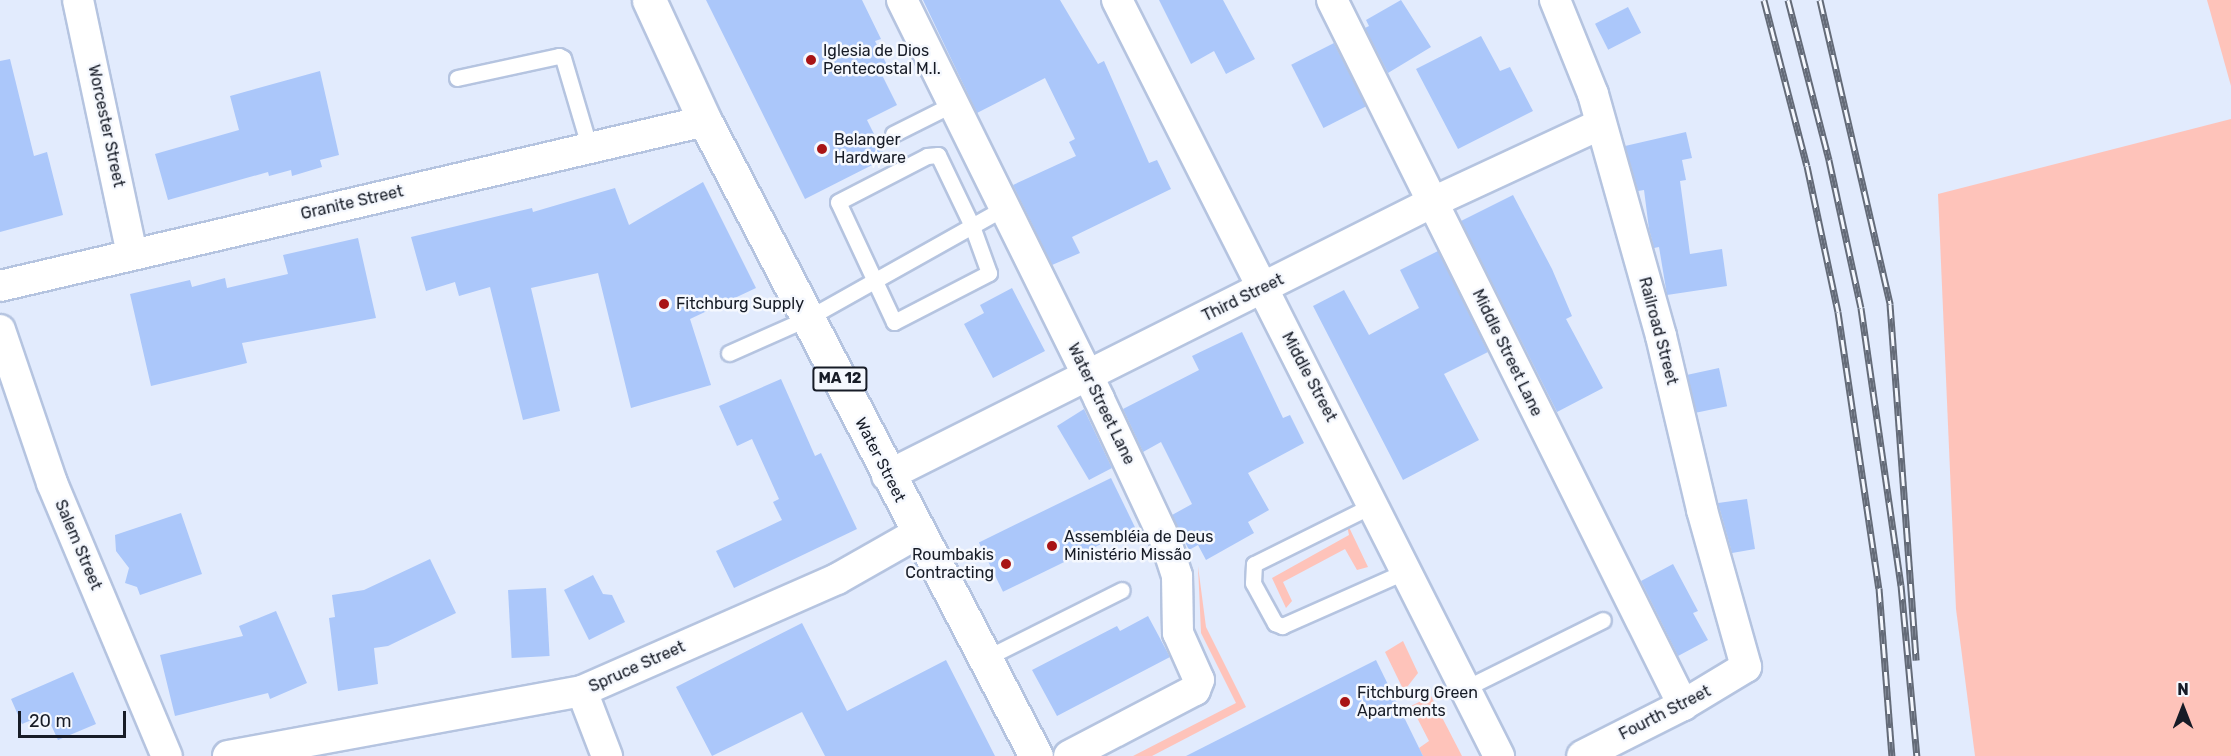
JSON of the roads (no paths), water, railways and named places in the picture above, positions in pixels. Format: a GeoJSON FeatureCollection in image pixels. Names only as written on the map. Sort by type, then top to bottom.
{"type":"FeatureCollection","features":[{"type":"Feature","properties":{"kind":"highway","name":"Water Street"},"geometry":{"type":"LineString","coordinates":[[649,0],[705,121],[887,476],[1036,756]]}},
{"type":"Feature","properties":{"kind":"street","name":"Worcester Street"},"geometry":{"type":"LineString","coordinates":[[78,0],[132,253]]}},
{"type":"Feature","properties":{"kind":"street","name":"Water Street Lane"},"geometry":{"type":"LineString","coordinates":[[902,0],[1006,207],[1166,542],[1176,576],[1178,633],[1198,684],[1190,694],[1069,756]]}},
{"type":"Feature","properties":{"kind":"street","name":"Middle Street"},"geometry":{"type":"LineString","coordinates":[[1117,0],[1373,506],[1404,572],[1499,756]]}},
{"type":"Feature","properties":{"kind":"street","name":"Middle Street Lane"},"geometry":{"type":"LineString","coordinates":[[1332,0],[1683,705]]}},
{"type":"Feature","properties":{"kind":"street","name":"Railroad Street"},"geometry":{"type":"LineString","coordinates":[[1555,0],[1578,52],[1601,124],[1661,336],[1702,510],[1746,667]]}},
{"type":"Feature","properties":{"kind":"street","name":"Granite Street"},"geometry":{"type":"LineString","coordinates":[[0,286],[132,253],[705,121]]}},
{"type":"Feature","properties":{"kind":"street","name":"Third Street"},"geometry":{"type":"LineString","coordinates":[[887,476],[1086,374],[1262,290],[1433,202],[1601,124]]}},
{"type":"Feature","properties":{"kind":"street","name":"Salem Street"},"geometry":{"type":"LineString","coordinates":[[0,330],[52,483],[168,756]]}},
{"type":"Feature","properties":{"kind":"street","name":"Spruce Street"},"geometry":{"type":"LineString","coordinates":[[228,756],[582,692],[837,579],[918,533]]}},
{"type":"Feature","properties":{"kind":"street","name":"Fourth Street"},"geometry":{"type":"LineString","coordinates":[[1582,756],[1683,705],[1746,667]]}},
{"type":"Feature","properties":{"kind":"street"},"geometry":{"type":"LineString","coordinates":[[582,692],[607,756]]}},
{"type":"Feature","properties":{"kind":"lane"},"geometry":{"type":"LineString","coordinates":[[457,78],[559,56],[563,58],[590,149]]}},
{"type":"Feature","properties":{"kind":"lane"},"geometry":{"type":"LineString","coordinates":[[893,134],[954,104]]}},
{"type":"Feature","properties":{"kind":"lane"},"geometry":{"type":"LineString","coordinates":[[938,155],[989,267],[986,277],[897,322],[874,282],[838,207],[840,199],[927,156],[938,155]]}},
{"type":"Feature","properties":{"kind":"lane"},"geometry":{"type":"LineString","coordinates":[[729,353],[808,318],[1006,207]]}},
{"type":"Feature","properties":{"kind":"lane"},"geometry":{"type":"LineString","coordinates":[[1373,506],[1254,564],[1253,583],[1275,623],[1282,626],[1404,572]]}},
{"type":"Feature","properties":{"kind":"lane"},"geometry":{"type":"LineString","coordinates":[[984,659],[1122,590]]}},
{"type":"Feature","properties":{"kind":"lane"},"geometry":{"type":"LineString","coordinates":[[1464,689],[1603,620]]}},
{"type":"Feature","properties":{"kind":"railway"},"geometry":{"type":"LineString","coordinates":[[1764,0],[1807,166],[1838,312],[1879,588],[1892,756]]}},
{"type":"Feature","properties":{"kind":"railway"},"geometry":{"type":"LineString","coordinates":[[1788,0],[1829,160],[1861,308],[1901,585],[1917,756]]}},
{"type":"Feature","properties":{"kind":"railway"},"geometry":{"type":"LineString","coordinates":[[1820,0],[1890,304],[1916,660]]}},
{"type":"Feature","properties":{"kind":"place","name":"Iglesia de Dios Pentecostal M.I."},"geometry":{"type":"Point","coordinates":[811,60]}},
{"type":"Feature","properties":{"kind":"place","name":"Belanger Hardware"},"geometry":{"type":"Point","coordinates":[822,149]}},
{"type":"Feature","properties":{"kind":"place","name":"Fitchburg Supply"},"geometry":{"type":"Point","coordinates":[664,304]}},
{"type":"Feature","properties":{"kind":"place","name":"Assembléia de Deus Ministério Missão"},"geometry":{"type":"Point","coordinates":[1052,546]}},
{"type":"Feature","properties":{"kind":"place","name":"Roumbakis Contracting"},"geometry":{"type":"Point","coordinates":[1006,564]}},
{"type":"Feature","properties":{"kind":"place","name":"Fitchburg Green Apartments"},"geometry":{"type":"Point","coordinates":[1345,702]}}]}
